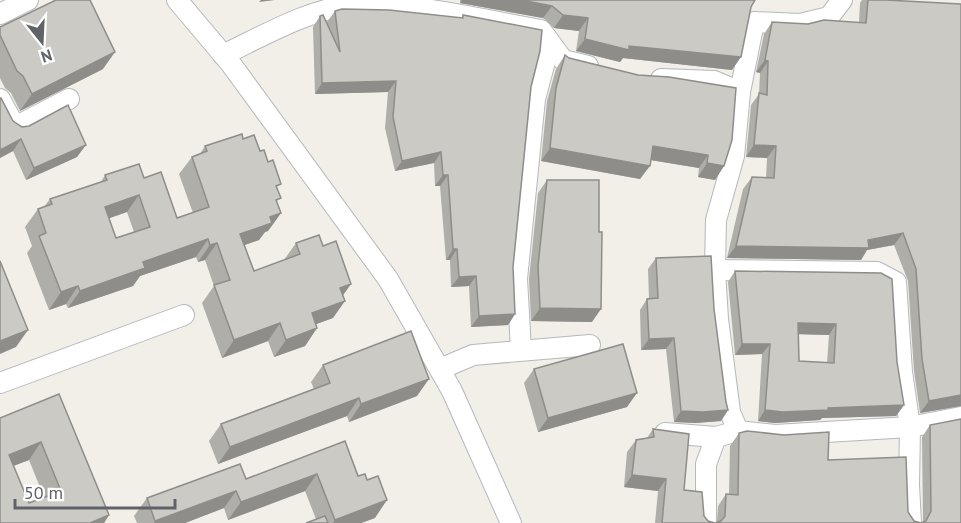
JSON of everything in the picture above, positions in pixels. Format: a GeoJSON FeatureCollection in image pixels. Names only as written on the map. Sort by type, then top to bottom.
{"type":"FeatureCollection","features":[{"type":"Feature","properties":{"kind":"street"},"geometry":{"type":"LineString","coordinates":[[0,14],[28,0]]}},
{"type":"Feature","properties":{"kind":"street"},"geometry":{"type":"LineString","coordinates":[[177,0],[223,55],[388,279],[452,391],[511,523]]}},
{"type":"Feature","properties":{"kind":"street"},"geometry":{"type":"LineString","coordinates":[[738,431],[730,412],[718,319],[715,270],[716,220],[734,156],[740,92],[754,22],[800,24],[829,17],[842,0]]}},
{"type":"Feature","properties":{"kind":"street"},"geometry":{"type":"LineString","coordinates":[[223,55],[315,14],[354,5],[414,8],[541,30],[563,60],[609,72]]}},
{"type":"Feature","properties":{"kind":"street"},"geometry":{"type":"LineString","coordinates":[[520,350],[517,279],[534,99],[550,43]]}},
{"type":"Feature","properties":{"kind":"street"},"geometry":{"type":"LineString","coordinates":[[643,78],[714,81],[740,92]]}},
{"type":"Feature","properties":{"kind":"street"},"geometry":{"type":"LineString","coordinates":[[0,99],[15,127],[69,99]]}},
{"type":"Feature","properties":{"kind":"street"},"geometry":{"type":"LineString","coordinates":[[715,270],[877,272],[896,282],[902,372],[910,427],[911,523]]}},
{"type":"Feature","properties":{"kind":"street"},"geometry":{"type":"LineString","coordinates":[[0,383],[184,315]]}},
{"type":"Feature","properties":{"kind":"street"},"geometry":{"type":"LineString","coordinates":[[440,369],[473,355],[590,345]]}},
{"type":"Feature","properties":{"kind":"street"},"geometry":{"type":"LineString","coordinates":[[665,433],[716,436],[738,431],[775,435],[910,427],[961,417]]}},
{"type":"Feature","properties":{"kind":"street"},"geometry":{"type":"LineString","coordinates":[[706,523],[706,464],[716,436]]}},
{"type":"Feature","properties":{"kind":"building"},"geometry":{"type":"Polygon","coordinates":[[[56,0],[90,0],[115,52],[32,94],[23,76],[17,71],[0,35],[0,27],[56,0]]]}},
{"type":"Feature","properties":{"kind":"building"},"geometry":{"type":"Polygon","coordinates":[[[521,0],[755,0],[751,7],[741,57],[629,46],[629,50],[585,39],[588,18],[563,15],[552,6],[521,0]]]}},
{"type":"Feature","properties":{"kind":"building"},"geometry":{"type":"Polygon","coordinates":[[[868,0],[961,4],[961,395],[929,401],[922,359],[916,269],[903,233],[868,240],[869,248],[736,246],[752,177],[774,178],[776,146],[754,145],[759,93],[767,95],[768,61],[765,60],[772,22],[808,24],[824,20],[866,23],[868,0]]]}},
{"type":"Feature","properties":{"kind":"building"},"geometry":{"type":"Polygon","coordinates":[[[342,9],[389,10],[463,18],[463,15],[542,30],[540,51],[531,87],[513,267],[515,314],[479,316],[476,276],[459,277],[457,249],[453,249],[448,175],[443,175],[441,152],[402,161],[393,117],[396,81],[322,83],[320,16],[323,15],[340,52],[335,11],[342,9]]]}},
{"type":"Feature","properties":{"kind":"building"},"geometry":{"type":"Polygon","coordinates":[[[565,55],[569,58],[638,75],[669,77],[736,88],[732,140],[724,166],[707,163],[708,155],[653,146],[650,166],[550,148],[556,88],[565,55]]]}},
{"type":"Feature","properties":{"kind":"building"},"geometry":{"type":"Polygon","coordinates":[[[0,98],[13,121],[22,127],[29,126],[68,105],[86,145],[34,168],[21,139],[0,150],[0,98]]]}},
{"type":"Feature","properties":{"kind":"building"},"geometry":{"type":"Polygon","coordinates":[[[242,134],[243,139],[254,135],[260,151],[264,150],[268,162],[273,160],[281,184],[276,186],[281,198],[276,200],[281,213],[270,217],[272,223],[240,234],[254,271],[300,254],[296,243],[319,235],[323,246],[336,241],[351,284],[340,288],[345,301],[312,313],[317,328],[286,340],[280,323],[234,340],[214,285],[230,280],[217,243],[210,245],[208,239],[143,262],[145,268],[80,291],[78,286],[61,292],[39,236],[46,233],[38,209],[52,204],[50,199],[107,180],[105,175],[139,164],[144,178],[161,172],[177,218],[209,207],[192,157],[207,151],[205,146],[242,134]],[[139,195],[105,207],[116,238],[150,227],[139,195]]]}},
{"type":"Feature","properties":{"kind":"building"},"geometry":{"type":"Polygon","coordinates":[[[547,180],[599,180],[599,232],[602,232],[601,309],[540,308],[538,266],[547,180]]]}},
{"type":"Feature","properties":{"kind":"building"},"geometry":{"type":"Polygon","coordinates":[[[711,256],[714,309],[728,410],[681,411],[674,338],[649,339],[647,299],[658,298],[656,258],[711,256]]]}},
{"type":"Feature","properties":{"kind":"building"},"geometry":{"type":"Polygon","coordinates":[[[0,261],[28,330],[0,341],[0,261]]]}},
{"type":"Feature","properties":{"kind":"building"},"geometry":{"type":"Polygon","coordinates":[[[735,271],[881,273],[892,279],[897,362],[904,405],[783,412],[765,410],[770,344],[742,344],[735,271]],[[798,323],[799,361],[834,363],[836,324],[798,323]]]}},
{"type":"Feature","properties":{"kind":"building"},"geometry":{"type":"Polygon","coordinates":[[[411,331],[429,379],[361,404],[359,398],[230,447],[221,424],[330,383],[323,365],[411,331]]]}},
{"type":"Feature","properties":{"kind":"building"},"geometry":{"type":"Polygon","coordinates":[[[623,344],[637,393],[548,418],[534,369],[623,344]]]}},
{"type":"Feature","properties":{"kind":"building"},"geometry":{"type":"Polygon","coordinates":[[[59,394],[109,515],[90,523],[0,523],[0,418],[59,394]],[[41,442],[9,455],[29,503],[61,491],[41,442]]]}},
{"type":"Feature","properties":{"kind":"building"},"geometry":{"type":"Polygon","coordinates":[[[961,419],[961,523],[921,523],[926,521],[931,511],[930,425],[961,419]]]}},
{"type":"Feature","properties":{"kind":"building"},"geometry":{"type":"Polygon","coordinates":[[[653,429],[689,434],[684,490],[702,492],[704,516],[708,521],[715,523],[662,523],[666,479],[632,475],[636,440],[654,437],[653,429]]]}},
{"type":"Feature","properties":{"kind":"building"},"geometry":{"type":"Polygon","coordinates":[[[747,431],[784,435],[829,432],[828,460],[906,457],[908,512],[914,521],[921,523],[715,523],[721,521],[725,516],[726,494],[738,495],[739,433],[747,431]]]}},
{"type":"Feature","properties":{"kind":"building"},"geometry":{"type":"Polygon","coordinates":[[[345,441],[358,476],[365,474],[367,480],[378,476],[387,500],[335,520],[317,474],[241,502],[236,491],[155,521],[147,498],[240,464],[246,479],[345,441]]]}},
{"type":"Feature","properties":{"kind":"building"},"geometry":{"type":"Polygon","coordinates":[[[325,516],[328,523],[306,523],[325,516]]]}}]}
